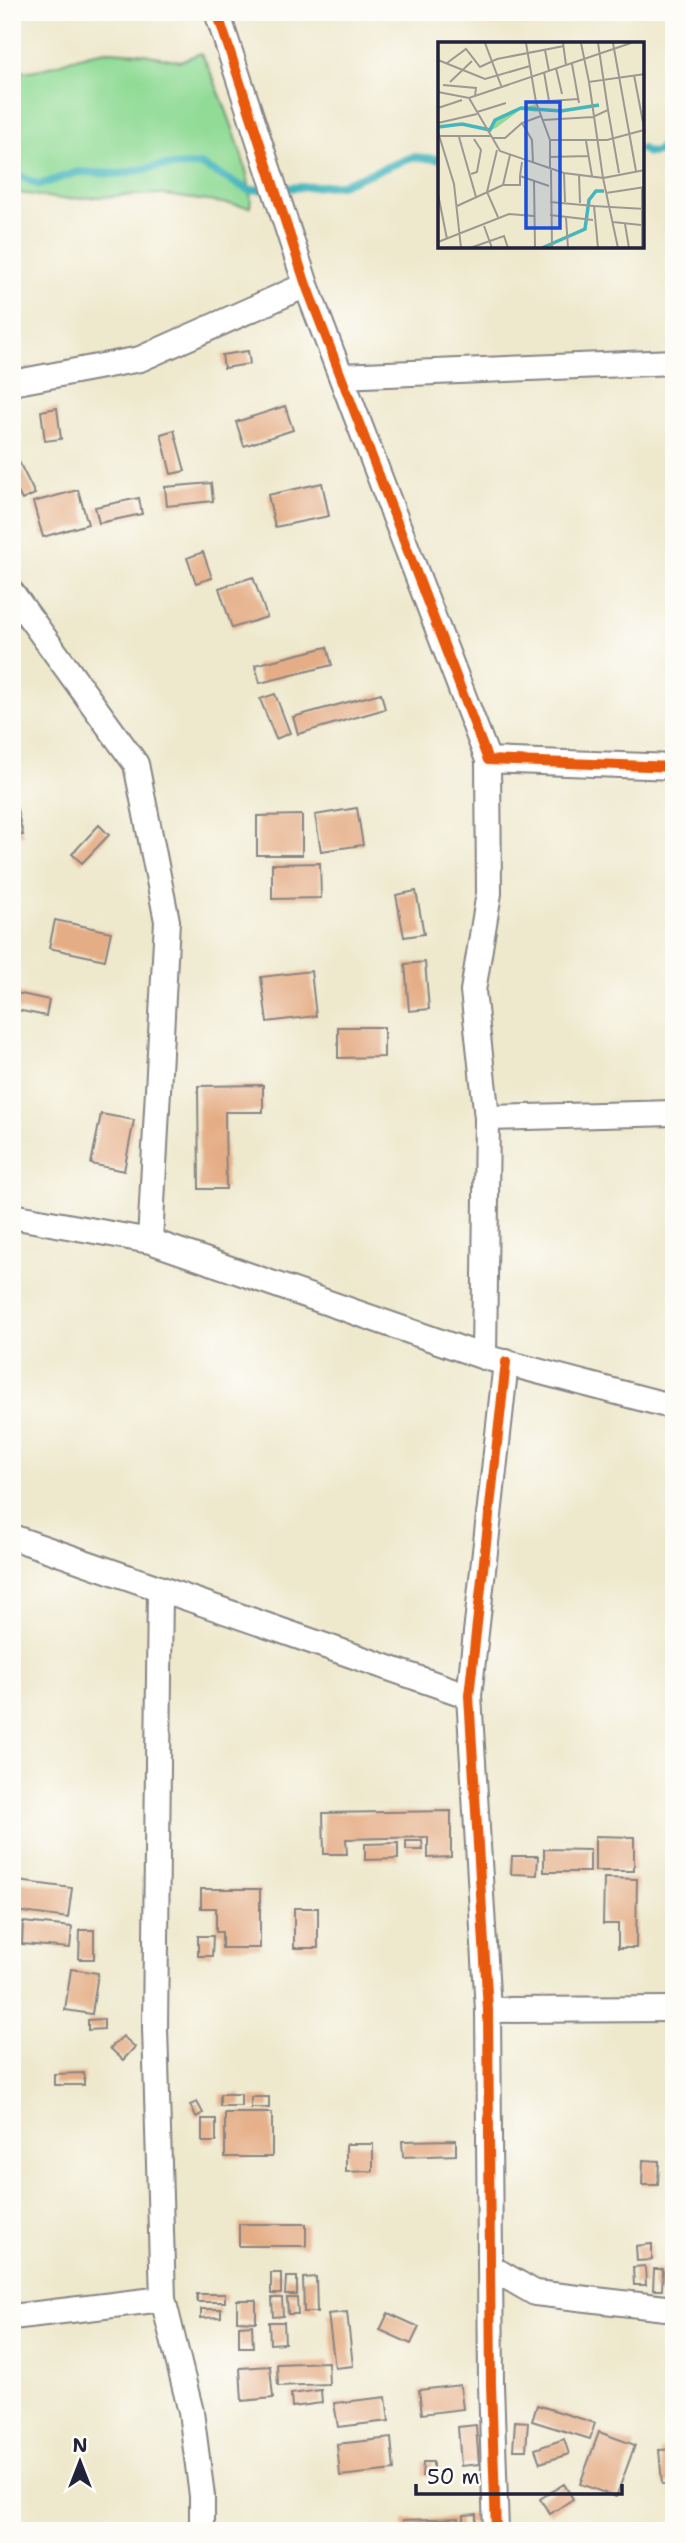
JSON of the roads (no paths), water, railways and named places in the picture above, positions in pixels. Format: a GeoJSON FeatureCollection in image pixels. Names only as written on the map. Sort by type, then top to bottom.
{"type":"FeatureCollection","features":[{"type":"Feature","properties":{"kind":"street"},"geometry":{"type":"LineString","coordinates":[[217,12],[306,285],[488,760],[489,892],[473,991],[487,1118],[495,1359],[469,1696],[488,2010],[496,2531]]}},
{"type":"Feature","properties":{"kind":"street"},"geometry":{"type":"LineString","coordinates":[[12,383],[140,359],[306,285]]}},
{"type":"Feature","properties":{"kind":"street"},"geometry":{"type":"LineString","coordinates":[[341,376],[674,362]]}},
{"type":"Feature","properties":{"kind":"street"},"geometry":{"type":"LineString","coordinates":[[12,593],[136,764],[167,921],[150,1241]]}},
{"type":"Feature","properties":{"kind":"street"},"geometry":{"type":"LineString","coordinates":[[488,760],[674,767]]}},
{"type":"Feature","properties":{"kind":"street"},"geometry":{"type":"LineString","coordinates":[[487,1118],[674,1113]]}},
{"type":"Feature","properties":{"kind":"street"},"geometry":{"type":"LineString","coordinates":[[12,1216],[150,1241],[495,1359],[674,1407]]}},
{"type":"Feature","properties":{"kind":"street"},"geometry":{"type":"LineString","coordinates":[[12,1537],[469,1696]]}},
{"type":"Feature","properties":{"kind":"street"},"geometry":{"type":"LineString","coordinates":[[160,1589],[155,2028],[163,2299],[191,2412],[202,2496],[202,2531]]}},
{"type":"Feature","properties":{"kind":"street"},"geometry":{"type":"LineString","coordinates":[[488,2010],[674,2009]]}},
{"type":"Feature","properties":{"kind":"street"},"geometry":{"type":"LineString","coordinates":[[490,2267],[535,2293],[674,2309]]}},
{"type":"Feature","properties":{"kind":"street"},"geometry":{"type":"LineString","coordinates":[[12,2317],[163,2299]]}},
{"type":"Feature","properties":{"kind":"waterway"},"geometry":{"type":"LineString","coordinates":[[644,150],[649,153],[657,152],[671,136],[674,137]]}},
{"type":"Feature","properties":{"kind":"waterway"},"geometry":{"type":"LineString","coordinates":[[12,166],[20,176],[39,185],[78,172],[119,174],[161,166],[201,165],[249,190],[340,185],[413,157],[438,159]]}}]}
